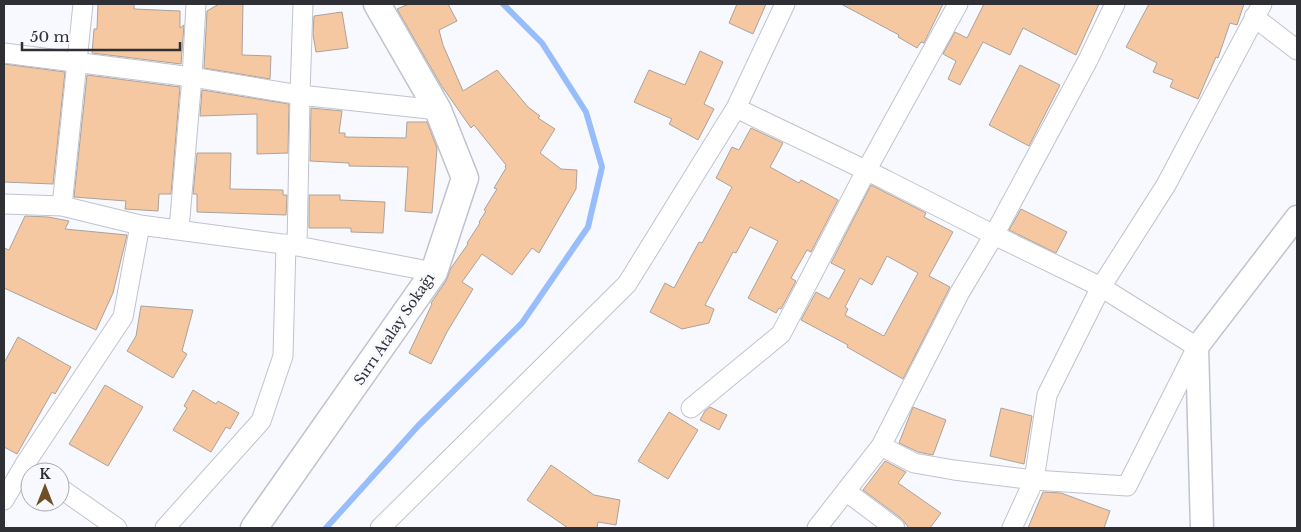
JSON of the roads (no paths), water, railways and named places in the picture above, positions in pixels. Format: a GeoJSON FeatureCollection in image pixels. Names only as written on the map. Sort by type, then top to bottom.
{"type":"FeatureCollection","features":[{"type":"Feature","properties":{"kind":"main road","name":"Sırrı Atalay Sokağı"},"geometry":{"type":"LineString","coordinates":[[254,528],[434,272],[464,178],[438,110],[377,4]]}},
{"type":"Feature","properties":{"kind":"street"},"geometry":{"type":"LineString","coordinates":[[62,206],[83,4]]}},
{"type":"Feature","properties":{"kind":"street"},"geometry":{"type":"LineString","coordinates":[[179,229],[192,77],[196,4]]}},
{"type":"Feature","properties":{"kind":"street"},"geometry":{"type":"LineString","coordinates":[[165,528],[261,421],[282,356],[292,245],[303,4]]}},
{"type":"Feature","properties":{"kind":"street"},"geometry":{"type":"LineString","coordinates":[[380,528],[627,284],[736,108],[785,4]]}},
{"type":"Feature","properties":{"kind":"street"},"geometry":{"type":"LineString","coordinates":[[691,408],[781,334],[866,171],[958,4]]}},
{"type":"Feature","properties":{"kind":"street"},"geometry":{"type":"LineString","coordinates":[[817,528],[881,446],[960,292],[994,235],[1088,60],[1114,4]]}},
{"type":"Feature","properties":{"kind":"street"},"geometry":{"type":"LineString","coordinates":[[1012,528],[1034,480],[1047,395],[1101,287],[1166,185],[1258,10],[1297,50]]}},
{"type":"Feature","properties":{"kind":"street"},"geometry":{"type":"LineString","coordinates":[[4,53],[192,77],[300,95],[438,110]]}},
{"type":"Feature","properties":{"kind":"street"},"geometry":{"type":"LineString","coordinates":[[736,108],[1101,287],[1197,347]]}},
{"type":"Feature","properties":{"kind":"street"},"geometry":{"type":"LineString","coordinates":[[4,204],[62,206],[140,224],[292,245],[434,272]]}},
{"type":"Feature","properties":{"kind":"street"},"geometry":{"type":"LineString","coordinates":[[881,446],[914,463],[954,470],[1034,480],[1127,486],[1197,347],[1297,216]]}},
{"type":"Feature","properties":{"kind":"street"},"geometry":{"type":"LineString","coordinates":[[35,462],[123,317],[140,224]]}},
{"type":"Feature","properties":{"kind":"street"},"geometry":{"type":"LineString","coordinates":[[1197,347],[1202,528]]}},
{"type":"Feature","properties":{"kind":"street"},"geometry":{"type":"LineString","coordinates":[[4,500],[20,481]]}},
{"type":"Feature","properties":{"kind":"street"},"geometry":{"type":"LineString","coordinates":[[847,492],[895,528]]}},
{"type":"Feature","properties":{"kind":"street"},"geometry":{"type":"LineString","coordinates":[[70,495],[117,528]]}},
{"type":"Feature","properties":{"kind":"waterway"},"geometry":{"type":"LineString","coordinates":[[326,528],[418,426],[522,323],[588,227],[602,167],[586,112],[542,43],[503,4]]}}]}
